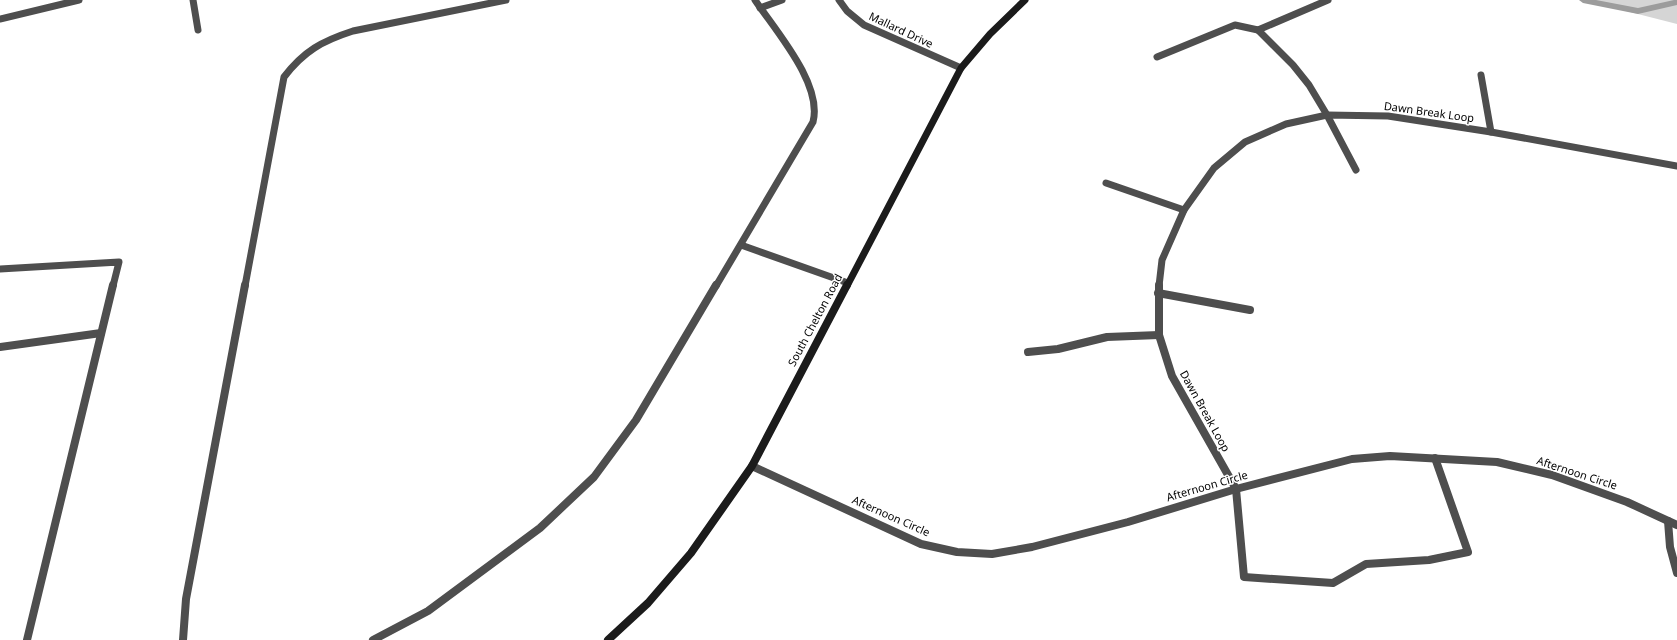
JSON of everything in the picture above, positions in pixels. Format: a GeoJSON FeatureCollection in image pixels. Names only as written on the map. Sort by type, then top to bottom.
{"type":"FeatureCollection","features":[{"type":"Feature","properties":{"kind":"main road","name":"South Chelton Road"},"geometry":{"type":"LineString","coordinates":[[608,640],[648,602],[691,553],[752,466],[961,68],[990,34],[1025,0]]}},
{"type":"Feature","properties":{"kind":"street"},"geometry":{"type":"LineString","coordinates":[[0,19],[79,0]]}},
{"type":"Feature","properties":{"kind":"street"},"geometry":{"type":"LineString","coordinates":[[193,0],[198,30]]}},
{"type":"Feature","properties":{"kind":"street"},"geometry":{"type":"LineString","coordinates":[[183,640],[186,599],[284,77],[297,60],[313,47],[335,36],[506,0]]}},
{"type":"Feature","properties":{"kind":"street"},"geometry":{"type":"LineString","coordinates":[[373,640],[428,611],[540,528],[594,477],[636,420],[741,245],[813,122],[815,108],[807,82],[789,49],[755,0]]}},
{"type":"Feature","properties":{"kind":"street"},"geometry":{"type":"LineString","coordinates":[[760,8],[782,0]]}},
{"type":"Feature","properties":{"kind":"street","name":"Mallard Drive"},"geometry":{"type":"LineString","coordinates":[[839,0],[847,11],[864,25],[961,68]]}},
{"type":"Feature","properties":{"kind":"street"},"geometry":{"type":"LineString","coordinates":[[1258,30],[1328,0]]}},
{"type":"Feature","properties":{"kind":"street"},"geometry":{"type":"LineString","coordinates":[[1157,57],[1235,25],[1258,30],[1293,64],[1309,85],[1327,115],[1356,170]]}},
{"type":"Feature","properties":{"kind":"street","name":"Dawn Break Loop"},"geometry":{"type":"LineString","coordinates":[[1481,75],[1491,132]]}},
{"type":"Feature","properties":{"kind":"street","name":"Dawn Break Loop"},"geometry":{"type":"LineString","coordinates":[[1236,489],[1172,376],[1160,335],[1158,293],[1162,260],[1184,210],[1214,168],[1245,142],[1286,124],[1327,115],[1388,116],[1491,132],[1677,166]]}},
{"type":"Feature","properties":{"kind":"street"},"geometry":{"type":"LineString","coordinates":[[1106,183],[1184,210]]}},
{"type":"Feature","properties":{"kind":"street"},"geometry":{"type":"LineString","coordinates":[[741,245],[848,283]]}},
{"type":"Feature","properties":{"kind":"street"},"geometry":{"type":"LineString","coordinates":[[0,269],[119,262],[27,640]]}},
{"type":"Feature","properties":{"kind":"street"},"geometry":{"type":"LineString","coordinates":[[1158,293],[1250,310]]}},
{"type":"Feature","properties":{"kind":"street"},"geometry":{"type":"LineString","coordinates":[[0,347],[101,333]]}},
{"type":"Feature","properties":{"kind":"street"},"geometry":{"type":"LineString","coordinates":[[1028,352],[1058,349],[1107,337],[1160,335]]}},
{"type":"Feature","properties":{"kind":"street","name":"Afternoon Circle"},"geometry":{"type":"LineString","coordinates":[[752,466],[921,544],[957,552],[992,554],[1047,543],[1128,522],[1236,489],[1352,459],[1390,456],[1497,462],[1552,475],[1627,502],[1677,525]]}},
{"type":"Feature","properties":{"kind":"street"},"geometry":{"type":"LineString","coordinates":[[1236,489],[1244,577],[1333,582],[1366,564],[1429,560],[1468,552],[1435,458]]}},
{"type":"Feature","properties":{"kind":"street"},"geometry":{"type":"LineString","coordinates":[[1668,521],[1670,547],[1677,573]]}},
{"type":"Feature","properties":{"kind":"shaded area"},"geometry":{"type":"Polygon","coordinates":[[[1583,0],[1677,0],[1677,24],[1583,0]]]}},
{"type":"Feature","properties":{"kind":"waterway"},"geometry":{"type":"LineString","coordinates":[[1583,0],[1638,11],[1677,2]]}}]}
